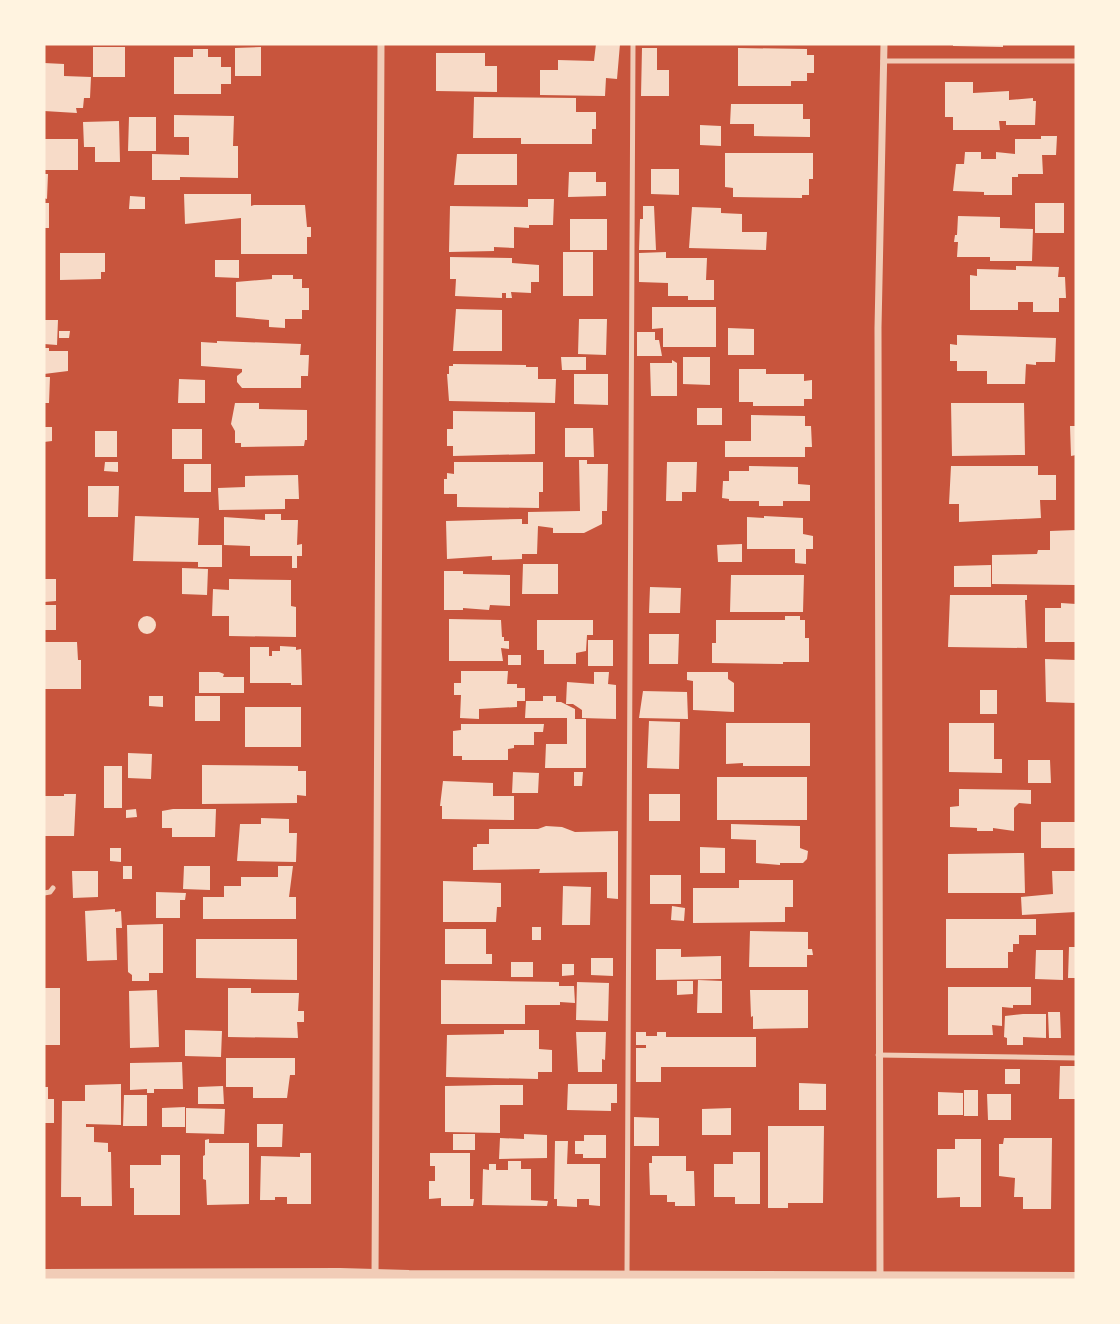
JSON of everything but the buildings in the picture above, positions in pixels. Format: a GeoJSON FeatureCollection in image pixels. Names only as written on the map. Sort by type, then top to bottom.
{"type":"FeatureCollection","features":[{"type":"Feature","properties":{"kind":"street"},"geometry":{"type":"LineString","coordinates":[[375,1277],[381,44]]}},
{"type":"Feature","properties":{"kind":"street"},"geometry":{"type":"LineString","coordinates":[[880,1279],[877,328],[884,44]]}},
{"type":"Feature","properties":{"kind":"street"},"geometry":{"type":"LineString","coordinates":[[44,1275],[1076,1278]]}},
{"type":"Feature","properties":{"kind":"lane"},"geometry":{"type":"LineString","coordinates":[[627,1276],[633,44]]}},
{"type":"Feature","properties":{"kind":"lane"},"geometry":{"type":"LineString","coordinates":[[883,61],[1076,61]]}},
{"type":"Feature","properties":{"kind":"lane"},"geometry":{"type":"LineString","coordinates":[[44,893],[53,888]]}},
{"type":"Feature","properties":{"kind":"lane"},"geometry":{"type":"LineString","coordinates":[[878,1055],[1076,1058]]}}]}
